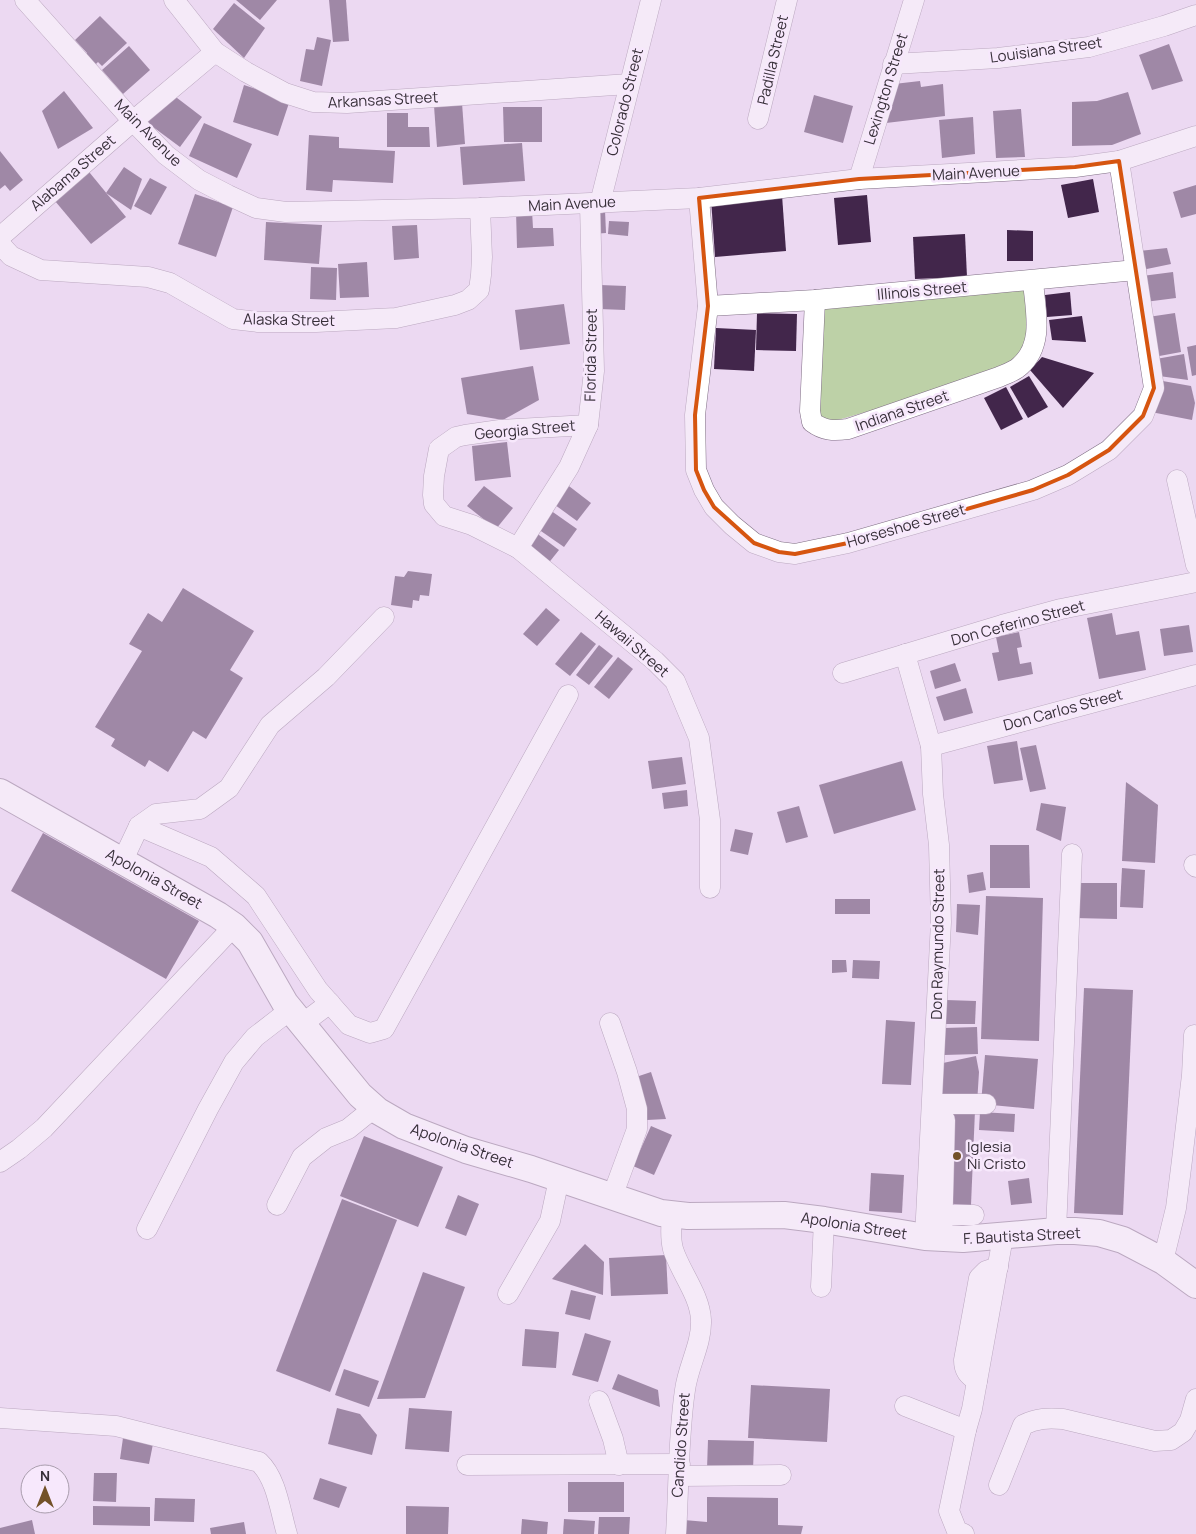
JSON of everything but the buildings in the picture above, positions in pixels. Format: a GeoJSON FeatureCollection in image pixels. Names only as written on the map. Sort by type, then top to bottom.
{"type":"FeatureCollection","features":[{"type":"Feature","properties":{"kind":"main road","name":"Apolonia Street"},"geometry":{"type":"LineString","coordinates":[[0,792],[218,915],[234,926],[250,942],[296,1017],[360,1095],[374,1108],[404,1126],[466,1150],[661,1214],[784,1215],[936,1230]]}},
{"type":"Feature","properties":{"kind":"main road","name":"F. Bautista Street"},"geometry":{"type":"LineString","coordinates":[[936,1230],[963,1240],[1056,1231],[1099,1234],[1123,1240],[1163,1261],[1196,1284]]}},
{"type":"Feature","properties":{"kind":"street","name":"Arkansas Street"},"geometry":{"type":"LineString","coordinates":[[174,0],[215,52],[284,93],[313,102],[346,103],[629,84]]}},
{"type":"Feature","properties":{"kind":"street","name":"Colorado Street"},"geometry":{"type":"LineString","coordinates":[[595,204],[651,0]]}},
{"type":"Feature","properties":{"kind":"street","name":"Padilla Street"},"geometry":{"type":"LineString","coordinates":[[758,119],[787,0]]}},
{"type":"Feature","properties":{"kind":"street","name":"Lexington Street"},"geometry":{"type":"LineString","coordinates":[[859,178],[914,0]]}},
{"type":"Feature","properties":{"kind":"street","name":"Main Avenue"},"geometry":{"type":"LineString","coordinates":[[24,1],[166,155],[199,180],[256,208],[286,212],[595,204],[699,198],[859,178],[1075,168],[1118,161],[1196,136]]}},
{"type":"Feature","properties":{"kind":"street","name":"Louisiana Street"},"geometry":{"type":"LineString","coordinates":[[893,64],[998,58],[1089,47],[1196,15]]}},
{"type":"Feature","properties":{"kind":"street","name":"Alabama Street"},"geometry":{"type":"LineString","coordinates":[[0,237],[215,52]]}},
{"type":"Feature","properties":{"kind":"street","name":"Horseshoe Street"},"geometry":{"type":"LineString","coordinates":[[699,198],[708,306],[695,415],[696,470],[704,490],[714,507],[732,525],[754,543],[779,552],[795,554],[848,543],[1033,490],[1068,475],[1109,450],[1144,416],[1154,388],[1118,161]]}},
{"type":"Feature","properties":{"kind":"street","name":"Florida Street"},"geometry":{"type":"LineString","coordinates":[[518,548],[569,467],[588,424],[594,371],[595,204]]}},
{"type":"Feature","properties":{"kind":"street","name":"Alaska Street"},"geometry":{"type":"LineString","coordinates":[[0,244],[11,256],[41,270],[148,276],[170,284],[233,319],[258,322],[306,322],[396,318],[455,305],[468,300],[479,290],[482,257],[480,208]]}},
{"type":"Feature","properties":{"kind":"street","name":"Illinois Street"},"geometry":{"type":"LineString","coordinates":[[708,306],[815,300],[1136,270]]}},
{"type":"Feature","properties":{"kind":"street","name":"Indiana Street"},"geometry":{"type":"LineString","coordinates":[[815,300],[810,411],[812,422],[820,428],[832,431],[848,429],[990,380],[1020,366],[1034,348],[1037,330],[1033,281]]}},
{"type":"Feature","properties":{"kind":"street","name":"Georgia Street"},"geometry":{"type":"LineString","coordinates":[[518,548],[472,525],[444,516],[438,510],[434,504],[433,495],[439,449],[456,437],[465,435],[500,430],[588,424]]}},
{"type":"Feature","properties":{"kind":"street"},"geometry":{"type":"LineString","coordinates":[[1176,480],[1196,565]]}},
{"type":"Feature","properties":{"kind":"street","name":"Hawaii Street"},"geometry":{"type":"LineString","coordinates":[[518,548],[655,661],[674,681],[699,738],[710,820],[710,888]]}},
{"type":"Feature","properties":{"kind":"street","name":"Don Ceferino Street"},"geometry":{"type":"LineString","coordinates":[[843,673],[1061,609],[1196,582]]}},
{"type":"Feature","properties":{"kind":"street"},"geometry":{"type":"LineString","coordinates":[[122,862],[139,826],[156,814],[200,809],[229,788],[270,725],[326,677],[384,617]]}},
{"type":"Feature","properties":{"kind":"street","name":"Don Raymundo Street"},"geometry":{"type":"LineString","coordinates":[[905,654],[931,746],[933,794],[939,844],[941,922],[936,1230]]}},
{"type":"Feature","properties":{"kind":"street","name":"Don Carlos Street"},"geometry":{"type":"LineString","coordinates":[[931,746],[1196,675]]}},
{"type":"Feature","properties":{"kind":"street"},"geometry":{"type":"LineString","coordinates":[[139,826],[211,857],[256,896],[318,990],[349,1025],[370,1032],[384,1029],[568,695]]}},
{"type":"Feature","properties":{"kind":"street"},"geometry":{"type":"LineString","coordinates":[[1056,1231],[1072,854]]}},
{"type":"Feature","properties":{"kind":"street"},"geometry":{"type":"LineString","coordinates":[[0,1162],[19,1150],[44,1128],[234,926]]}},
{"type":"Feature","properties":{"kind":"street"},"geometry":{"type":"LineString","coordinates":[[147,1229],[234,1062],[255,1037],[330,1003]]}},
{"type":"Feature","properties":{"kind":"street"},"geometry":{"type":"LineString","coordinates":[[610,1023],[627,1072],[637,1109],[637,1129],[612,1197]]}},
{"type":"Feature","properties":{"kind":"street"},"geometry":{"type":"LineString","coordinates":[[1163,1261],[1176,1208],[1192,1075],[1194,1035]]}},
{"type":"Feature","properties":{"kind":"street"},"geometry":{"type":"LineString","coordinates":[[974,1215],[936,1230],[939,1104],[986,1104]]}},
{"type":"Feature","properties":{"kind":"street"},"geometry":{"type":"LineString","coordinates":[[276,1205],[302,1157],[326,1138],[348,1128],[374,1108]]}},
{"type":"Feature","properties":{"kind":"street"},"geometry":{"type":"LineString","coordinates":[[508,1294],[550,1221],[559,1179]]}},
{"type":"Feature","properties":{"kind":"street","name":"Candido Street"},"geometry":{"type":"LineString","coordinates":[[672,1215],[671,1240],[673,1250],[696,1300],[701,1318],[700,1336],[686,1376],[682,1411],[676,1534]]}},
{"type":"Feature","properties":{"kind":"street"},"geometry":{"type":"LineString","coordinates":[[821,1287],[824,1220]]}},
{"type":"Feature","properties":{"kind":"street"},"geometry":{"type":"LineString","coordinates":[[964,1534],[956,1531],[949,1511],[977,1382],[1003,1237]]}},
{"type":"Feature","properties":{"kind":"street"},"geometry":{"type":"LineString","coordinates":[[999,1484],[1024,1425],[1036,1419],[1063,1419],[1155,1441],[1171,1440],[1183,1432],[1190,1420],[1196,1399]]}},
{"type":"Feature","properties":{"kind":"street"},"geometry":{"type":"LineString","coordinates":[[599,1401],[613,1438],[619,1464]]}},
{"type":"Feature","properties":{"kind":"street"},"geometry":{"type":"LineString","coordinates":[[905,1406],[966,1430]]}},
{"type":"Feature","properties":{"kind":"street"},"geometry":{"type":"LineString","coordinates":[[0,1418],[116,1426],[259,1462],[271,1480],[287,1534]]}},
{"type":"Feature","properties":{"kind":"street"},"geometry":{"type":"LineString","coordinates":[[467,1466],[619,1464],[679,1470],[781,1475]]}},
{"type":"Feature","properties":{"kind":"highlighted area"},"geometry":{"type":"Polygon","coordinates":[[[1119,161],[1154,388],[1143,416],[1109,450],[1068,475],[1033,490],[848,543],[795,554],[779,552],[754,543],[714,507],[704,490],[696,470],[695,415],[708,306],[699,198],[859,179],[1075,167],[1119,161]]]}},
{"type":"Feature","properties":{"kind":"green space"},"geometry":{"type":"Polygon","coordinates":[[[1030,285],[1027,352],[998,374],[824,424],[813,410],[818,303],[1030,285]]]}},
{"type":"Feature","properties":{"kind":"place","name":"Iglesia Ni Cristo"},"geometry":{"type":"Point","coordinates":[957,1156]}}]}
